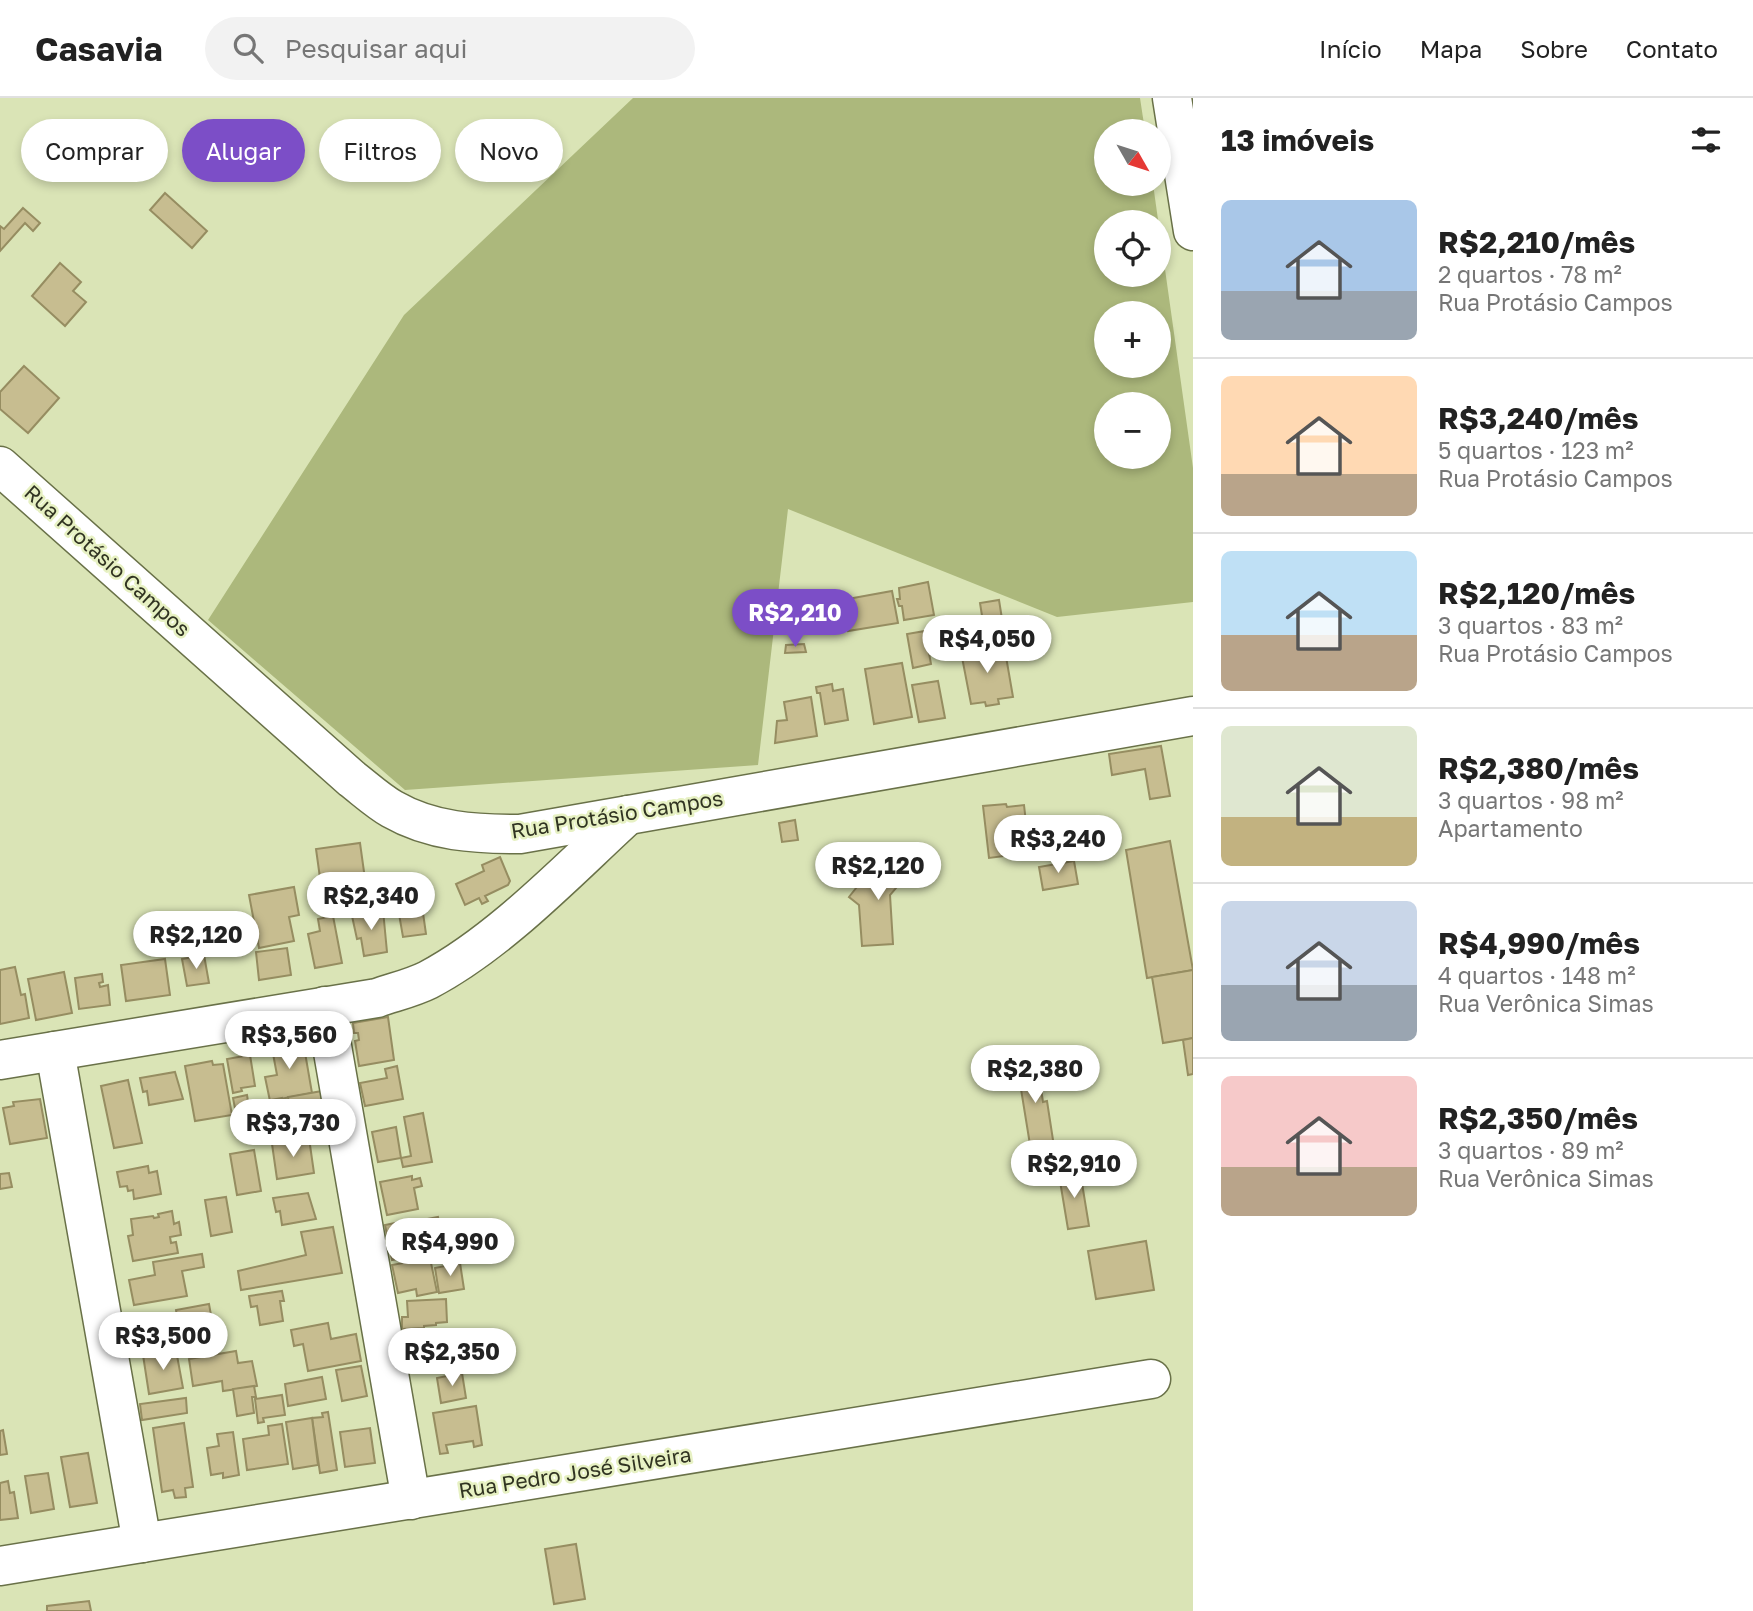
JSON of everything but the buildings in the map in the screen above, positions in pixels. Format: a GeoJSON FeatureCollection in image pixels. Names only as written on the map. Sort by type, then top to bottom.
{"type":"FeatureCollection","features":[{"type":"Feature","properties":{"kind":"street"},"geometry":{"type":"LineString","coordinates":[[1172,98],[1193,231]]}},
{"type":"Feature","properties":{"kind":"street","name":"Rua Protásio Campos"},"geometry":{"type":"LineString","coordinates":[[0,466],[352,779],[391,808],[429,826],[476,834],[520,834],[1193,716]]}},
{"type":"Feature","properties":{"kind":"street"},"geometry":{"type":"LineString","coordinates":[[0,1060],[377,998],[413,986],[468,957],[628,815]]}},
{"type":"Feature","properties":{"kind":"street"},"geometry":{"type":"LineString","coordinates":[[324,1006],[411,1500]]}},
{"type":"Feature","properties":{"kind":"street"},"geometry":{"type":"LineString","coordinates":[[55,1051],[142,1543]]}},
{"type":"Feature","properties":{"kind":"street","name":"Rua Pedro José Silveira"},"geometry":{"type":"LineString","coordinates":[[0,1566],[1151,1379]]}},
{"type":"Feature","properties":{"kind":"green space"},"geometry":{"type":"Polygon","coordinates":[[[633,98],[1140,98],[1143,119],[1094,119],[1094,196],[1155,196],[1157,210],[1094,210],[1094,287],[1168,287],[1169,301],[1094,301],[1094,378],[1171,378],[1171,312],[1193,468],[1193,602],[1057,617],[788,509],[758,765],[405,790],[208,620],[404,315],[544,182],[563,182],[563,164],[633,98]]]}}]}
